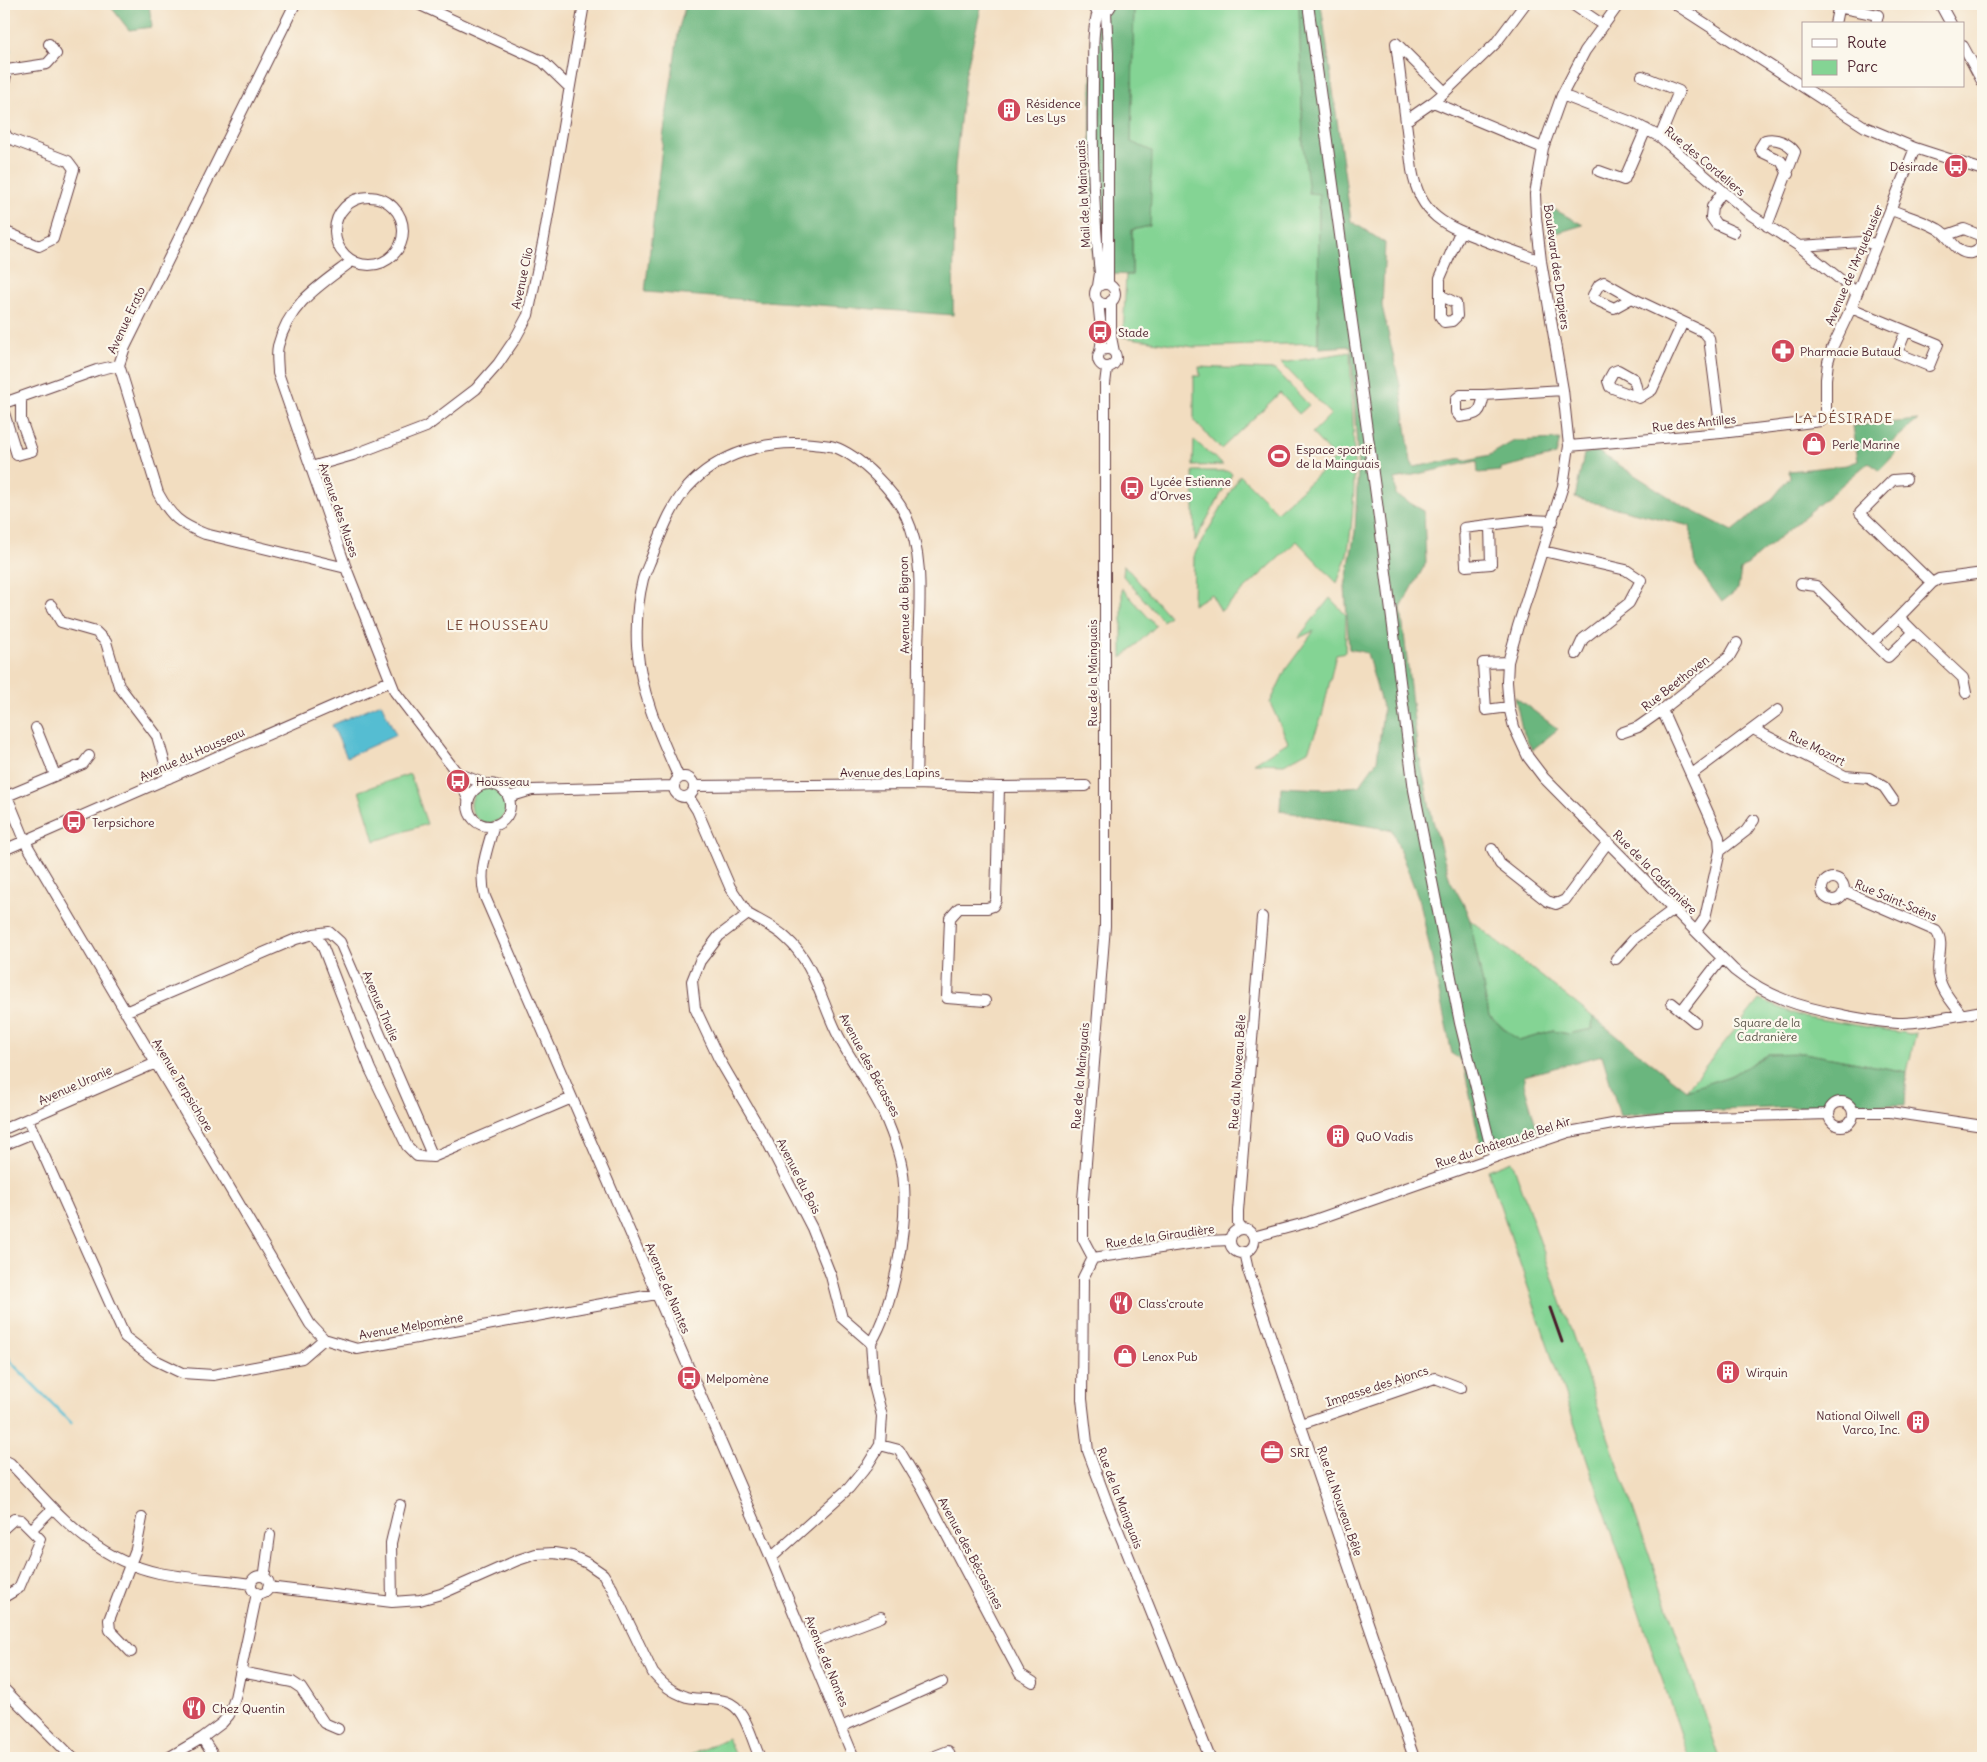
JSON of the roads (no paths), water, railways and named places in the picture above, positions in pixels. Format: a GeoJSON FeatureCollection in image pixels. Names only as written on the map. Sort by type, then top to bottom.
{"type":"FeatureCollection","features":[{"type":"Feature","properties":{"kind":"street","name":"Avenue Erato"},"geometry":{"type":"LineString","coordinates":[[295,4],[124,347],[119,365],[158,493],[166,508],[184,525],[205,534],[346,568]]}},
{"type":"Feature","properties":{"kind":"street"},"geometry":{"type":"LineString","coordinates":[[418,4],[542,62],[569,87]]}},
{"type":"Feature","properties":{"kind":"street","name":"Avenue Clio"},"geometry":{"type":"LineString","coordinates":[[311,467],[353,454],[426,427],[476,389],[498,364],[515,339],[528,314],[544,238],[584,4]]}},
{"type":"Feature","properties":{"kind":"street"},"geometry":{"type":"LineString","coordinates":[[1308,4],[1374,475],[1414,790],[1460,1023],[1489,1140],[1495,1157]]}},
{"type":"Feature","properties":{"kind":"street"},"geometry":{"type":"LineString","coordinates":[[1407,120],[1445,92],[1495,44],[1525,4]]}},
{"type":"Feature","properties":{"kind":"street"},"geometry":{"type":"LineString","coordinates":[[1572,4],[1603,25]]}},
{"type":"Feature","properties":{"kind":"street","name":"Boulevard des Drapiers"},"geometry":{"type":"LineString","coordinates":[[1543,551],[1563,486],[1569,446],[1563,390],[1541,261],[1535,194],[1543,148],[1562,95],[1585,51],[1620,4]]}},
{"type":"Feature","properties":{"kind":"street"},"geometry":{"type":"LineString","coordinates":[[1675,4],[1802,87]]}},
{"type":"Feature","properties":{"kind":"street"},"geometry":{"type":"LineString","coordinates":[[1940,4],[1950,22]]}},
{"type":"Feature","properties":{"kind":"street"},"geometry":{"type":"LineString","coordinates":[[1835,22],[1838,6],[1878,15],[1876,22]]}},
{"type":"Feature","properties":{"kind":"street","name":"Mail de la Mainguais"},"geometry":{"type":"LineString","coordinates":[[1102,7],[1108,53],[1103,285]]}},
{"type":"Feature","properties":{"kind":"street","name":"Mail de la Mainguais"},"geometry":{"type":"LineString","coordinates":[[1102,7],[1094,44],[1093,184],[1100,273],[1103,285]]}},
{"type":"Feature","properties":{"kind":"street"},"geometry":{"type":"LineString","coordinates":[[1445,92],[1396,43],[1416,188],[1422,200],[1432,214],[1446,225],[1460,232],[1541,261]]}},
{"type":"Feature","properties":{"kind":"street"},"geometry":{"type":"LineString","coordinates":[[4,84],[7,70],[47,64],[56,54],[49,44]]}},
{"type":"Feature","properties":{"kind":"street"},"geometry":{"type":"LineString","coordinates":[[1964,48],[1983,84]]}},
{"type":"Feature","properties":{"kind":"street"},"geometry":{"type":"LineString","coordinates":[[1642,76],[1679,91],[1660,137]]}},
{"type":"Feature","properties":{"kind":"street"},"geometry":{"type":"LineString","coordinates":[[1804,88],[1850,118],[1879,134],[1983,170]]}},
{"type":"Feature","properties":{"kind":"street","name":"Rue des Cordeliers"},"geometry":{"type":"LineString","coordinates":[[1562,95],[1646,129],[1660,137],[1751,215],[1799,246],[1857,293]]}},
{"type":"Feature","properties":{"kind":"street"},"geometry":{"type":"LineString","coordinates":[[1433,102],[1543,148]]}},
{"type":"Feature","properties":{"kind":"street"},"geometry":{"type":"LineString","coordinates":[[1599,171],[1624,180],[1646,129]]}},
{"type":"Feature","properties":{"kind":"street"},"geometry":{"type":"LineString","coordinates":[[4,132],[8,138],[68,161],[74,169],[52,239],[40,246],[4,231]]}},
{"type":"Feature","properties":{"kind":"street","name":"Avenue de l'Arquebusier"},"geometry":{"type":"LineString","coordinates":[[1821,421],[1826,417],[1828,362],[1832,348],[1851,308],[1915,148]]}},
{"type":"Feature","properties":{"kind":"street"},"geometry":{"type":"LineString","coordinates":[[1767,226],[1788,174]]}},
{"type":"Feature","properties":{"kind":"street"},"geometry":{"type":"LineString","coordinates":[[1723,190],[1712,207],[1711,217],[1716,224],[1734,232]]}},
{"type":"Feature","properties":{"kind":"street"},"geometry":{"type":"LineString","coordinates":[[366,197],[377,198],[387,202],[396,210],[402,226],[400,243],[394,253],[386,260],[375,264],[363,264],[352,261],[338,245],[335,234],[340,214],[346,205],[366,197]]}},
{"type":"Feature","properties":{"kind":"street"},"geometry":{"type":"LineString","coordinates":[[1891,210],[1938,229],[1947,235]]}},
{"type":"Feature","properties":{"kind":"street"},"geometry":{"type":"LineString","coordinates":[[1440,295],[1440,278],[1460,232]]}},
{"type":"Feature","properties":{"kind":"street"},"geometry":{"type":"LineString","coordinates":[[1799,246],[1863,242],[1877,244]]}},
{"type":"Feature","properties":{"kind":"street","name":"Avenue des Muses"},"geometry":{"type":"LineString","coordinates":[[352,261],[302,300],[287,322],[278,348],[278,373],[346,568],[395,692],[457,773],[468,799]]}},
{"type":"Feature","properties":{"kind":"street"},"geometry":{"type":"LineString","coordinates":[[1103,285],[1114,291],[1111,301],[1111,337],[1115,362],[1107,368],[1098,362],[1097,356],[1100,352],[1102,338],[1098,301],[1095,294],[1103,285]]}},
{"type":"Feature","properties":{"kind":"street"},"geometry":{"type":"LineString","coordinates":[[1632,298],[1704,332],[1709,338],[1721,433]]}},
{"type":"Feature","properties":{"kind":"street"},"geometry":{"type":"LineString","coordinates":[[1098,301],[1105,304],[1111,301]]}},
{"type":"Feature","properties":{"kind":"street"},"geometry":{"type":"LineString","coordinates":[[1851,308],[1906,331]]}},
{"type":"Feature","properties":{"kind":"street"},"geometry":{"type":"LineString","coordinates":[[1639,398],[1652,390],[1683,322]]}},
{"type":"Feature","properties":{"kind":"street"},"geometry":{"type":"LineString","coordinates":[[1100,352],[1109,349],[1114,352]]}},
{"type":"Feature","properties":{"kind":"street"},"geometry":{"type":"LineString","coordinates":[[4,403],[96,370],[119,365]]}},
{"type":"Feature","properties":{"kind":"street","name":"Rue de la Mainguais"},"geometry":{"type":"LineString","coordinates":[[1107,368],[1105,384],[1105,926],[1083,1200],[1083,1239],[1093,1258],[1083,1278],[1082,1399],[1088,1451],[1210,1758]]}},
{"type":"Feature","properties":{"kind":"street"},"geometry":{"type":"LineString","coordinates":[[1484,395],[1563,390]]}},
{"type":"Feature","properties":{"kind":"street"},"geometry":{"type":"LineString","coordinates":[[4,413],[16,456],[32,451],[22,420],[21,397]]}},
{"type":"Feature","properties":{"kind":"street","name":"Rue des Antilles"},"geometry":{"type":"LineString","coordinates":[[1569,446],[1721,433],[1821,421]]}},
{"type":"Feature","properties":{"kind":"street","name":"Avenue du Bignon"},"geometry":{"type":"LineString","coordinates":[[676,782],[647,704],[640,671],[637,644],[638,613],[643,579],[672,508],[688,487],[713,465],[751,448],[778,443],[835,447],[861,463],[883,483],[906,516],[916,549],[919,590],[916,784]]}},
{"type":"Feature","properties":{"kind":"street"},"geometry":{"type":"LineString","coordinates":[[1906,479],[1893,480],[1860,513],[1932,583]]}},
{"type":"Feature","properties":{"kind":"street"},"geometry":{"type":"LineString","coordinates":[[1490,526],[1491,564],[1466,566],[1464,528],[1529,520],[1553,521]]}},
{"type":"Feature","properties":{"kind":"street"},"geometry":{"type":"LineString","coordinates":[[1543,551],[1626,570],[1641,580],[1629,603],[1583,639],[1576,654]]}},
{"type":"Feature","properties":{"kind":"street","name":"Rue de la Cadranière"},"geometry":{"type":"LineString","coordinates":[[1543,551],[1508,662],[1507,682],[1509,708],[1514,727],[1536,768],[1722,958],[1744,978],[1766,992],[1814,1010],[1872,1021],[1903,1023],[1983,1011]]}},
{"type":"Feature","properties":{"kind":"street"},"geometry":{"type":"LineString","coordinates":[[1873,642],[1932,583],[1939,579],[1983,574]]}},
{"type":"Feature","properties":{"kind":"street"},"geometry":{"type":"LineString","coordinates":[[1802,584],[1816,586],[1888,658],[1914,632]]}},
{"type":"Feature","properties":{"kind":"street"},"geometry":{"type":"LineString","coordinates":[[50,605],[61,622],[96,632],[106,642],[118,686],[156,736],[169,778]]}},
{"type":"Feature","properties":{"kind":"street"},"geometry":{"type":"LineString","coordinates":[[1899,617],[1963,678],[1966,693]]}},
{"type":"Feature","properties":{"kind":"street","name":"Rue Beethoven"},"geometry":{"type":"LineString","coordinates":[[1621,733],[1638,727],[1662,710],[1729,657],[1737,643]]}},
{"type":"Feature","properties":{"kind":"street"},"geometry":{"type":"LineString","coordinates":[[1508,662],[1483,663],[1486,710],[1509,708]]}},
{"type":"Feature","properties":{"kind":"street","name":"Avenue du Housseau"},"geometry":{"type":"LineString","coordinates":[[4,850],[390,680]]}},
{"type":"Feature","properties":{"kind":"street"},"geometry":{"type":"LineString","coordinates":[[1662,710],[1719,837],[1720,851],[1705,918],[1696,931]]}},
{"type":"Feature","properties":{"kind":"street"},"geometry":{"type":"LineString","coordinates":[[1692,774],[1778,710]]}},
{"type":"Feature","properties":{"kind":"street"},"geometry":{"type":"LineString","coordinates":[[36,728],[55,775]]}},
{"type":"Feature","properties":{"kind":"street","name":"Rue Mozart"},"geometry":{"type":"LineString","coordinates":[[1753,729],[1844,776],[1869,778],[1884,787],[1893,800]]}},
{"type":"Feature","properties":{"kind":"street"},"geometry":{"type":"LineString","coordinates":[[5,793],[83,764],[89,756]]}},
{"type":"Feature","properties":{"kind":"street"},"geometry":{"type":"LineString","coordinates":[[457,773],[485,784],[500,786],[509,797],[510,811],[501,822],[488,826],[476,822],[469,812],[468,799],[475,789],[485,784]]}},
{"type":"Feature","properties":{"kind":"street"},"geometry":{"type":"LineString","coordinates":[[509,797],[532,790],[676,782],[689,778],[694,786],[693,792],[688,796],[678,796],[676,782]]}},
{"type":"Feature","properties":{"kind":"street","name":"Avenue des Lapins"},"geometry":{"type":"LineString","coordinates":[[694,786],[916,784],[999,787],[1086,786]]}},
{"type":"Feature","properties":{"kind":"street"},"geometry":{"type":"LineString","coordinates":[[985,1001],[946,998],[950,918],[959,908],[987,908],[994,906],[996,900],[999,787]]}},
{"type":"Feature","properties":{"kind":"street","name":"Avenue Terpsichore"},"geometry":{"type":"LineString","coordinates":[[5,793],[25,841],[310,1324],[324,1339]]}},
{"type":"Feature","properties":{"kind":"street"},"geometry":{"type":"LineString","coordinates":[[688,796],[697,810],[730,887],[748,914]]}},
{"type":"Feature","properties":{"kind":"street"},"geometry":{"type":"LineString","coordinates":[[1720,851],[1746,831],[1754,820]]}},
{"type":"Feature","properties":{"kind":"street","name":"Avenue de Nantes"},"geometry":{"type":"LineString","coordinates":[[494,825],[482,869],[482,886],[485,896],[771,1558],[854,1758]]}},
{"type":"Feature","properties":{"kind":"street"},"geometry":{"type":"LineString","coordinates":[[1492,849],[1500,864],[1547,901],[1556,904],[1565,900],[1608,842]]}},
{"type":"Feature","properties":{"kind":"street","name":"Rue Saint-Saëns"},"geometry":{"type":"LineString","coordinates":[[1844,891],[1936,931],[1941,939],[1938,956],[1938,976],[1944,992],[1961,1014]]}},
{"type":"Feature","properties":{"kind":"street"},"geometry":{"type":"LineString","coordinates":[[1616,959],[1635,938],[1674,909]]}},
{"type":"Feature","properties":{"kind":"street","name":"Avenue du Bois"},"geometry":{"type":"LineString","coordinates":[[748,914],[720,936],[700,961],[692,981],[695,1008],[711,1043],[767,1141],[812,1228],[831,1276],[842,1318],[871,1343]]}},
{"type":"Feature","properties":{"kind":"street","name":"Avenue des Bécasses"},"geometry":{"type":"LineString","coordinates":[[748,914],[786,937],[804,958],[838,1036],[883,1112],[899,1157],[904,1184],[902,1235],[890,1297],[877,1333],[871,1343]]}},
{"type":"Feature","properties":{"kind":"street","name":"Rue du Nouveau Bêle"},"geometry":{"type":"LineString","coordinates":[[1241,1229],[1238,1223],[1238,1211],[1262,917]]}},
{"type":"Feature","properties":{"kind":"street","name":"Avenue Thalie"},"geometry":{"type":"LineString","coordinates":[[125,1012],[296,939],[329,932],[340,942],[433,1157]]}},
{"type":"Feature","properties":{"kind":"street"},"geometry":{"type":"LineString","coordinates":[[314,934],[322,945],[370,1069],[407,1146],[417,1156],[433,1157],[572,1098]]}},
{"type":"Feature","properties":{"kind":"street"},"geometry":{"type":"LineString","coordinates":[[1682,1010],[1722,958]]}},
{"type":"Feature","properties":{"kind":"street"},"geometry":{"type":"LineString","coordinates":[[1672,1003],[1696,1022]]}},
{"type":"Feature","properties":{"kind":"street","name":"Avenue Uranie"},"geometry":{"type":"LineString","coordinates":[[4,1129],[156,1063]]}},
{"type":"Feature","properties":{"kind":"street"},"geometry":{"type":"LineString","coordinates":[[1840,1102],[1849,1104],[1853,1112],[1851,1121],[1842,1126],[1833,1123],[1829,1114],[1832,1106],[1840,1102]]}},
{"type":"Feature","properties":{"kind":"street"},"geometry":{"type":"LineString","coordinates":[[1853,1112],[1899,1113],[1983,1126]]}},
{"type":"Feature","properties":{"kind":"street","name":"Rue du Château de Bel Air"},"geometry":{"type":"LineString","coordinates":[[1253,1237],[1309,1222],[1569,1132],[1618,1123],[1667,1118],[1829,1114]]}},
{"type":"Feature","properties":{"kind":"street"},"geometry":{"type":"LineString","coordinates":[[28,1120],[125,1337],[155,1360],[182,1373],[213,1375],[302,1358],[324,1339]]}},
{"type":"Feature","properties":{"kind":"street"},"geometry":{"type":"LineString","coordinates":[[4,1144],[33,1133]]}},
{"type":"Feature","properties":{"kind":"street"},"geometry":{"type":"LineString","coordinates":[[1241,1229],[1248,1231],[1253,1237],[1253,1245],[1244,1252],[1234,1249],[1230,1240],[1235,1231],[1241,1229]]}},
{"type":"Feature","properties":{"kind":"street","name":"Rue de la Giraudière"},"geometry":{"type":"LineString","coordinates":[[1093,1258],[1208,1241],[1230,1240]]}},
{"type":"Feature","properties":{"kind":"street","name":"Rue du Nouveau Bêle"},"geometry":{"type":"LineString","coordinates":[[1244,1252],[1248,1270],[1414,1758]]}},
{"type":"Feature","properties":{"kind":"street","name":"Avenue Melpomène"},"geometry":{"type":"LineString","coordinates":[[324,1339],[357,1349],[656,1294]]}},
{"type":"Feature","properties":{"kind":"street"},"geometry":{"type":"LineString","coordinates":[[771,1558],[849,1488],[867,1466],[880,1445],[882,1416],[874,1385],[871,1343]]}},
{"type":"Feature","properties":{"kind":"street","name":"Impasse des Ajoncs"},"geometry":{"type":"LineString","coordinates":[[1301,1424],[1435,1378],[1461,1388]]}},
{"type":"Feature","properties":{"kind":"street","name":"Avenue des Bécassines"},"geometry":{"type":"LineString","coordinates":[[880,1445],[899,1450],[923,1490],[1020,1674],[1033,1682]]}},
{"type":"Feature","properties":{"kind":"street"},"geometry":{"type":"LineString","coordinates":[[4,1460],[71,1526],[95,1546],[131,1564],[161,1573],[251,1584]]}},
{"type":"Feature","properties":{"kind":"street"},"geometry":{"type":"LineString","coordinates":[[392,1602],[392,1543],[400,1505]]}},
{"type":"Feature","properties":{"kind":"street"},"geometry":{"type":"LineString","coordinates":[[32,1530],[53,1508]]}},
{"type":"Feature","properties":{"kind":"street"},"geometry":{"type":"LineString","coordinates":[[131,1652],[110,1630],[109,1620],[136,1549],[142,1518]]}},
{"type":"Feature","properties":{"kind":"street"},"geometry":{"type":"LineString","coordinates":[[4,1528],[14,1519],[21,1520],[40,1539],[19,1588],[4,1597]]}},
{"type":"Feature","properties":{"kind":"street"},"geometry":{"type":"LineString","coordinates":[[263,1576],[270,1535]]}},
{"type":"Feature","properties":{"kind":"street"},"geometry":{"type":"LineString","coordinates":[[268,1587],[392,1602],[420,1600],[441,1594],[536,1554],[554,1553],[572,1556],[587,1563],[602,1574],[612,1588],[653,1673],[663,1685],[673,1692],[689,1697],[726,1700],[736,1707],[743,1716],[760,1758]]}},
{"type":"Feature","properties":{"kind":"street"},"geometry":{"type":"LineString","coordinates":[[263,1576],[268,1580],[268,1587],[264,1592],[257,1593],[252,1590],[251,1584],[255,1577],[263,1576]]}},
{"type":"Feature","properties":{"kind":"street"},"geometry":{"type":"LineString","coordinates":[[168,1758],[202,1738],[222,1723],[229,1715],[241,1672],[257,1593]]}},
{"type":"Feature","properties":{"kind":"street"},"geometry":{"type":"LineString","coordinates":[[807,1645],[881,1616]]}},
{"type":"Feature","properties":{"kind":"street"},"geometry":{"type":"LineString","coordinates":[[241,1672],[292,1682],[301,1688],[324,1723],[338,1729]]}},
{"type":"Feature","properties":{"kind":"street"},"geometry":{"type":"LineString","coordinates":[[841,1727],[942,1682]]}},
{"type":"Feature","properties":{"kind":"street"},"geometry":{"type":"LineString","coordinates":[[4,1690],[73,1758]]}},
{"type":"Feature","properties":{"kind":"street"},"geometry":{"type":"LineString","coordinates":[[202,1738],[215,1758]]}},
{"type":"Feature","properties":{"kind":"street"},"geometry":{"type":"LineString","coordinates":[[930,1758],[948,1751],[951,1758]]}},
{"type":"Feature","properties":{"kind":"water"},"geometry":{"type":"Polygon","coordinates":[[[381,703],[396,735],[347,757],[332,725],[381,703]]]}},
{"type":"Feature","properties":{"kind":"waterway"},"geometry":{"type":"LineString","coordinates":[[4,12],[10,51]]}},
{"type":"Feature","properties":{"kind":"waterway"},"geometry":{"type":"LineString","coordinates":[[4,1347],[10,1361],[71,1423]]}},
{"type":"Feature","properties":{"kind":"railway"},"geometry":{"type":"LineString","coordinates":[[1550,1308],[1562,1342]]}},
{"type":"Feature","properties":{"kind":"place","name":"Résidence Les Lys"},"geometry":{"type":"Point","coordinates":[1009,110]}},
{"type":"Feature","properties":{"kind":"place","name":"Désirade"},"geometry":{"type":"Point","coordinates":[1956,166]}},
{"type":"Feature","properties":{"kind":"place","name":"Stade"},"geometry":{"type":"Point","coordinates":[1100,332]}},
{"type":"Feature","properties":{"kind":"place","name":"Pharmacie Butaud"},"geometry":{"type":"Point","coordinates":[1783,351]}},
{"type":"Feature","properties":{"kind":"place","name":"Perle Marine"},"geometry":{"type":"Point","coordinates":[1814,444]}},
{"type":"Feature","properties":{"kind":"place","name":"Espace sportif de la Mainguais"},"geometry":{"type":"Point","coordinates":[1279,456]}},
{"type":"Feature","properties":{"kind":"place","name":"Lycée Estienne d'Orves"},"geometry":{"type":"Point","coordinates":[1132,488]}},
{"type":"Feature","properties":{"kind":"place","name":"Housseau"},"geometry":{"type":"Point","coordinates":[458,781]}},
{"type":"Feature","properties":{"kind":"place","name":"Terpsichore"},"geometry":{"type":"Point","coordinates":[74,822]}},
{"type":"Feature","properties":{"kind":"place","name":"QuO Vadis"},"geometry":{"type":"Point","coordinates":[1338,1136]}},
{"type":"Feature","properties":{"kind":"place","name":"Class'croute"},"geometry":{"type":"Point","coordinates":[1121,1303]}},
{"type":"Feature","properties":{"kind":"place","name":"Lenox Pub"},"geometry":{"type":"Point","coordinates":[1125,1356]}},
{"type":"Feature","properties":{"kind":"place","name":"Wirquin"},"geometry":{"type":"Point","coordinates":[1728,1372]}},
{"type":"Feature","properties":{"kind":"place","name":"Melpomène"},"geometry":{"type":"Point","coordinates":[689,1378]}},
{"type":"Feature","properties":{"kind":"place","name":"National Oilwell Varco, Inc."},"geometry":{"type":"Point","coordinates":[1918,1422]}},
{"type":"Feature","properties":{"kind":"place","name":"SRI"},"geometry":{"type":"Point","coordinates":[1272,1452]}},
{"type":"Feature","properties":{"kind":"place","name":"Chez Quentin"},"geometry":{"type":"Point","coordinates":[194,1708]}},
{"type":"Feature","properties":{"kind":"district","name":"LA DÉSIRADE"},"geometry":{"type":"Point","coordinates":[1844,418]}},
{"type":"Feature","properties":{"kind":"district","name":"LE HOUSSEAU"},"geometry":{"type":"Point","coordinates":[498,625]}},
{"type":"Feature","properties":{"kind":"park label","name":"Square de la Cadranière"},"geometry":{"type":"Point","coordinates":[1767,1029]}}]}
